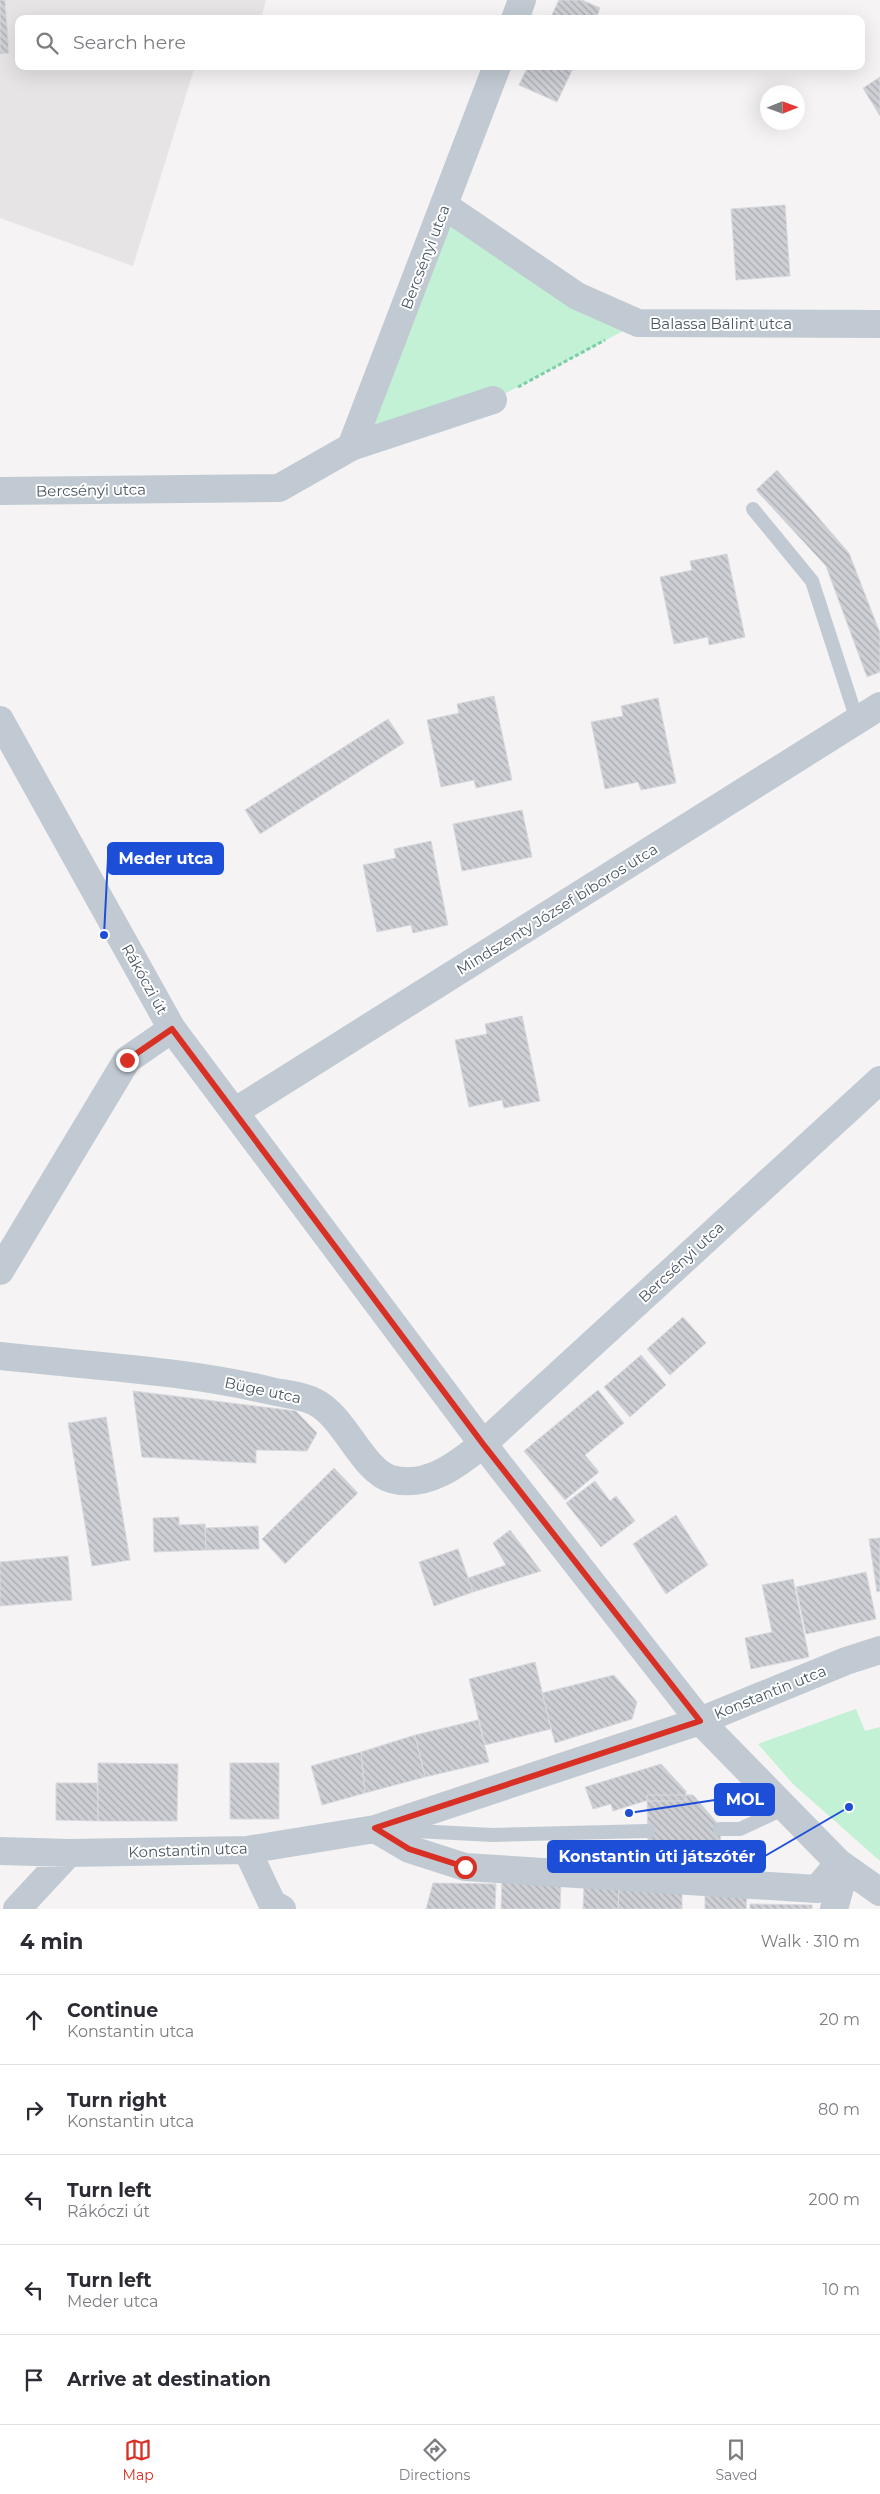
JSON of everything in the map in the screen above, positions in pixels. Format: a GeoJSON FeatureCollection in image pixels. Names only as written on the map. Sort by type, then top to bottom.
{"type":"FeatureCollection","features":[{"type":"Feature","properties":{"kind":"street"},"geometry":{"type":"LineString","coordinates":[[516,15],[522,0]]}},
{"type":"Feature","properties":{"kind":"street","name":"Bercsényi utca"},"geometry":{"type":"LineString","coordinates":[[351,447],[496,70]]}},
{"type":"Feature","properties":{"kind":"street","name":"Balassa Bálint utca"},"geometry":{"type":"LineString","coordinates":[[445,206],[577,296],[638,322],[880,324]]}},
{"type":"Feature","properties":{"kind":"street","name":"Bercsényi utca"},"geometry":{"type":"LineString","coordinates":[[0,491],[279,488],[351,447],[494,400]]}},
{"type":"Feature","properties":{"kind":"street","name":"Mindszenty József bíboros utca"},"geometry":{"type":"LineString","coordinates":[[234,1112],[880,706]]}},
{"type":"Feature","properties":{"kind":"street","name":"Rákóczi út"},"geometry":{"type":"LineString","coordinates":[[0,720],[172,1029],[483,1444],[700,1721],[842,1866],[880,1892]]}},
{"type":"Feature","properties":{"kind":"street"},"geometry":{"type":"LineString","coordinates":[[0,1271],[127,1060],[172,1029]]}},
{"type":"Feature","properties":{"kind":"street","name":"Bercsényi utca"},"geometry":{"type":"LineString","coordinates":[[483,1444],[880,1080]]}},
{"type":"Feature","properties":{"kind":"street","name":"Büge utca"},"geometry":{"type":"LineString","coordinates":[[0,1356],[232,1382],[315,1402],[344,1427],[365,1460],[390,1479],[418,1482],[452,1468],[483,1444]]}},
{"type":"Feature","properties":{"kind":"street","name":"Konstantin utca"},"geometry":{"type":"LineString","coordinates":[[0,1851],[68,1853],[247,1850],[375,1828],[700,1721],[846,1661],[880,1650]]}},
{"type":"Feature","properties":{"kind":"street"},"geometry":{"type":"LineString","coordinates":[[375,1828],[409,1849],[465,1867],[817,1889],[842,1866]]}},
{"type":"Feature","properties":{"kind":"street"},"geometry":{"type":"LineString","coordinates":[[247,1850],[274,1907]]}},
{"type":"Feature","properties":{"kind":"street"},"geometry":{"type":"LineString","coordinates":[[18,1909],[68,1853]]}},
{"type":"Feature","properties":{"kind":"street"},"geometry":{"type":"LineString","coordinates":[[834,1909],[842,1866]]}},
{"type":"Feature","properties":{"kind":"lane"},"geometry":{"type":"LineString","coordinates":[[753,509],[812,581],[857,720]]}},
{"type":"Feature","properties":{"kind":"lane"},"geometry":{"type":"LineString","coordinates":[[720,1829],[740,1829],[785,1808]]}},
{"type":"Feature","properties":{"kind":"lane"},"geometry":{"type":"LineString","coordinates":[[375,1828],[493,1835],[648,1831]]}},
{"type":"Feature","properties":{"kind":"path"},"geometry":{"type":"LineString","coordinates":[[494,400],[638,322]]}},
{"type":"Feature","properties":{"kind":"shaded area"},"geometry":{"type":"Polygon","coordinates":[[[5,0],[266,0],[262,15],[15,15],[15,70],[194,70],[133,266],[0,218],[0,54],[8,53],[5,0]]]}},
{"type":"Feature","properties":{"kind":"green space"},"geometry":{"type":"Polygon","coordinates":[[[445,206],[638,323],[493,400],[351,447],[445,206]]]}},
{"type":"Feature","properties":{"kind":"green space"},"geometry":{"type":"Polygon","coordinates":[[[856,1709],[865,1731],[880,1727],[880,1861],[793,1784],[758,1744],[856,1709]]]}},
{"type":"Feature","properties":{"kind":"building"},"geometry":{"type":"Polygon","coordinates":[[[0,0],[5,0],[9,53],[0,54],[0,0]]]}},
{"type":"Feature","properties":{"kind":"building"},"geometry":{"type":"Polygon","coordinates":[[[559,0],[582,0],[600,8],[597,15],[552,15],[559,0]]]}},
{"type":"Feature","properties":{"kind":"building"},"geometry":{"type":"Polygon","coordinates":[[[526,70],[572,70],[557,102],[519,85],[526,70]]]}},
{"type":"Feature","properties":{"kind":"building"},"geometry":{"type":"Polygon","coordinates":[[[880,77],[880,116],[863,88],[880,77]]]}},
{"type":"Feature","properties":{"kind":"building"},"geometry":{"type":"Polygon","coordinates":[[[785,205],[790,276],[736,280],[731,209],[785,205]]]}},
{"type":"Feature","properties":{"kind":"building"},"geometry":{"type":"Polygon","coordinates":[[[777,470],[849,553],[880,633],[880,672],[867,677],[826,566],[756,490],[777,470]]]}},
{"type":"Feature","properties":{"kind":"building"},"geometry":{"type":"Polygon","coordinates":[[[727,554],[745,637],[709,645],[708,637],[674,644],[660,577],[692,570],[690,561],[727,554]]]}},
{"type":"Feature","properties":{"kind":"building"},"geometry":{"type":"Polygon","coordinates":[[[494,696],[512,780],[476,788],[474,780],[441,787],[427,720],[459,713],[457,704],[494,696]]]}},
{"type":"Feature","properties":{"kind":"building"},"geometry":{"type":"Polygon","coordinates":[[[658,698],[676,783],[641,790],[638,782],[605,789],[591,722],[623,716],[621,706],[658,698]]]}},
{"type":"Feature","properties":{"kind":"building"},"geometry":{"type":"Polygon","coordinates":[[[388,719],[404,743],[260,834],[245,810],[388,719]]]}},
{"type":"Feature","properties":{"kind":"building"},"geometry":{"type":"Polygon","coordinates":[[[522,810],[532,857],[462,871],[453,824],[522,810]]]}},
{"type":"Feature","properties":{"kind":"building"},"geometry":{"type":"Polygon","coordinates":[[[431,841],[448,925],[413,933],[411,925],[377,932],[363,865],[396,858],[394,849],[431,841]]]}},
{"type":"Feature","properties":{"kind":"building"},"geometry":{"type":"Polygon","coordinates":[[[522,1016],[540,1101],[504,1108],[502,1100],[469,1107],[455,1040],[487,1034],[485,1024],[522,1016]]]}},
{"type":"Feature","properties":{"kind":"building"},"geometry":{"type":"Polygon","coordinates":[[[683,1317],[706,1343],[670,1375],[647,1349],[683,1317]]]}},
{"type":"Feature","properties":{"kind":"building"},"geometry":{"type":"Polygon","coordinates":[[[641,1355],[666,1385],[630,1417],[604,1387],[641,1355]]]}},
{"type":"Feature","properties":{"kind":"building"},"geometry":{"type":"Polygon","coordinates":[[[598,1390],[624,1423],[585,1455],[599,1472],[565,1500],[524,1451],[598,1390]]]}},
{"type":"Feature","properties":{"kind":"building"},"geometry":{"type":"Polygon","coordinates":[[[133,1391],[296,1411],[317,1433],[307,1451],[256,1450],[256,1463],[142,1457],[133,1391]]]}},
{"type":"Feature","properties":{"kind":"building"},"geometry":{"type":"Polygon","coordinates":[[[106,1417],[130,1560],[92,1566],[68,1423],[106,1417]]]}},
{"type":"Feature","properties":{"kind":"building"},"geometry":{"type":"Polygon","coordinates":[[[334,1468],[358,1493],[285,1564],[262,1539],[334,1468]]]}},
{"type":"Feature","properties":{"kind":"building"},"geometry":{"type":"Polygon","coordinates":[[[595,1481],[610,1501],[616,1496],[635,1521],[601,1547],[566,1503],[595,1481]]]}},
{"type":"Feature","properties":{"kind":"building"},"geometry":{"type":"Polygon","coordinates":[[[676,1515],[708,1565],[666,1594],[633,1544],[676,1515]]]}},
{"type":"Feature","properties":{"kind":"building"},"geometry":{"type":"Polygon","coordinates":[[[179,1517],[179,1525],[205,1524],[206,1550],[154,1552],[153,1518],[179,1517]]]}},
{"type":"Feature","properties":{"kind":"building"},"geometry":{"type":"Polygon","coordinates":[[[258,1526],[259,1549],[206,1550],[205,1528],[258,1526]]]}},
{"type":"Feature","properties":{"kind":"building"},"geometry":{"type":"Polygon","coordinates":[[[510,1530],[541,1571],[473,1592],[468,1578],[506,1565],[493,1543],[510,1530]]]}},
{"type":"Feature","properties":{"kind":"building"},"geometry":{"type":"Polygon","coordinates":[[[880,1538],[880,1591],[877,1592],[869,1539],[880,1538]]]}},
{"type":"Feature","properties":{"kind":"building"},"geometry":{"type":"Polygon","coordinates":[[[458,1549],[473,1592],[434,1606],[419,1562],[458,1549]]]}},
{"type":"Feature","properties":{"kind":"building"},"geometry":{"type":"Polygon","coordinates":[[[68,1556],[72,1600],[0,1606],[0,1562],[68,1556]]]}},
{"type":"Feature","properties":{"kind":"building"},"geometry":{"type":"Polygon","coordinates":[[[866,1572],[876,1619],[806,1634],[796,1587],[866,1572]]]}},
{"type":"Feature","properties":{"kind":"building"},"geometry":{"type":"Polygon","coordinates":[[[793,1579],[809,1657],[751,1669],[745,1638],[772,1632],[762,1585],[793,1579]]]}},
{"type":"Feature","properties":{"kind":"building"},"geometry":{"type":"Polygon","coordinates":[[[535,1662],[551,1729],[485,1745],[469,1679],[535,1662]]]}},
{"type":"Feature","properties":{"kind":"building"},"geometry":{"type":"Polygon","coordinates":[[[614,1675],[637,1702],[632,1719],[555,1743],[542,1693],[614,1675]]]}},
{"type":"Feature","properties":{"kind":"building"},"geometry":{"type":"Polygon","coordinates":[[[478,1720],[489,1762],[425,1777],[415,1735],[478,1720]]]}},
{"type":"Feature","properties":{"kind":"building"},"geometry":{"type":"Polygon","coordinates":[[[415,1735],[425,1777],[365,1793],[361,1752],[415,1735]]]}},
{"type":"Feature","properties":{"kind":"building"},"geometry":{"type":"Polygon","coordinates":[[[361,1752],[365,1793],[322,1805],[311,1766],[361,1752]]]}},
{"type":"Feature","properties":{"kind":"building"},"geometry":{"type":"Polygon","coordinates":[[[98,1763],[178,1764],[177,1821],[98,1821],[98,1763]]]}},
{"type":"Feature","properties":{"kind":"building"},"geometry":{"type":"Polygon","coordinates":[[[230,1763],[279,1763],[279,1819],[230,1819],[230,1763]]]}},
{"type":"Feature","properties":{"kind":"building"},"geometry":{"type":"Polygon","coordinates":[[[661,1764],[686,1791],[686,1801],[645,1801],[613,1811],[611,1804],[593,1809],[585,1787],[661,1764]]]}},
{"type":"Feature","properties":{"kind":"building"},"geometry":{"type":"Polygon","coordinates":[[[56,1783],[97,1783],[98,1821],[56,1820],[56,1783]]]}},
{"type":"Feature","properties":{"kind":"building"},"geometry":{"type":"Polygon","coordinates":[[[647,1795],[693,1795],[720,1826],[721,1847],[648,1846],[647,1795]]]}},
{"type":"Feature","properties":{"kind":"building"},"geometry":{"type":"Polygon","coordinates":[[[502,1879],[561,1881],[560,1909],[501,1909],[502,1879]]]}},
{"type":"Feature","properties":{"kind":"building"},"geometry":{"type":"Polygon","coordinates":[[[433,1883],[496,1884],[495,1909],[426,1909],[433,1883]]]}},
{"type":"Feature","properties":{"kind":"building"},"geometry":{"type":"Polygon","coordinates":[[[584,1886],[619,1886],[618,1909],[583,1909],[584,1886]]]}},
{"type":"Feature","properties":{"kind":"building"},"geometry":{"type":"Polygon","coordinates":[[[619,1886],[682,1888],[682,1909],[618,1909],[619,1886]]]}},
{"type":"Feature","properties":{"kind":"building"},"geometry":{"type":"Polygon","coordinates":[[[705,1893],[747,1894],[746,1909],[705,1909],[705,1893]]]}},
{"type":"Feature","properties":{"kind":"building"},"geometry":{"type":"Polygon","coordinates":[[[750,1904],[812,1905],[812,1909],[750,1909],[750,1904]]]}},
{"type":"Feature","properties":{"kind":"place","name":"Meder utca"},"geometry":{"type":"Point","coordinates":[104,935]}},
{"type":"Feature","properties":{"kind":"place","name":"Konstantin úti játszótér"},"geometry":{"type":"Point","coordinates":[849,1807]}},
{"type":"Feature","properties":{"kind":"place","name":"MOL"},"geometry":{"type":"Point","coordinates":[629,1813]}},
{"type":"Feature","properties":{"kind":"route"},"geometry":{"type":"LineString","coordinates":[[127,1060],[172,1029],[483,1444],[700,1721],[375,1828],[409,1849],[465,1867]]}}]}
